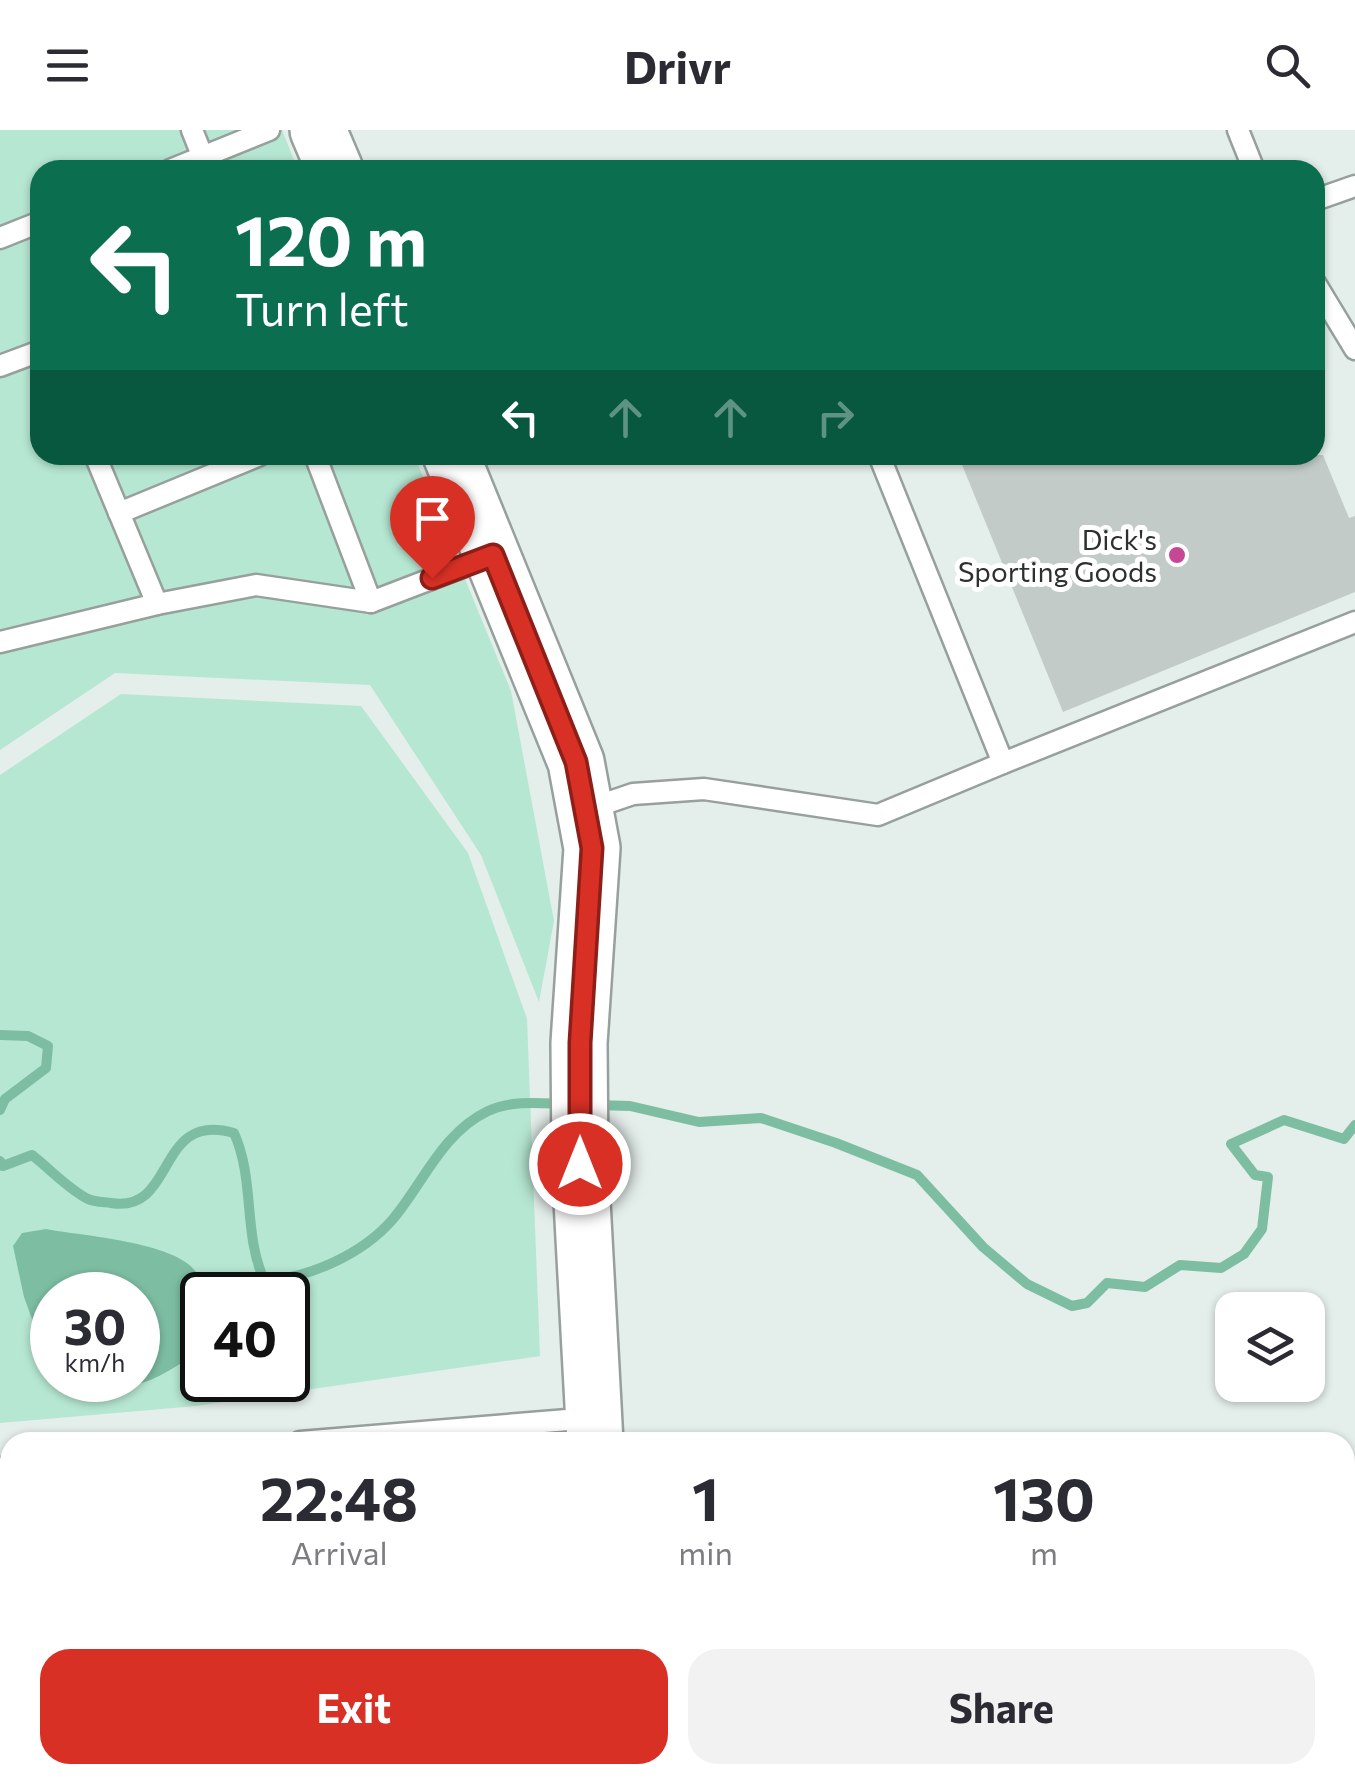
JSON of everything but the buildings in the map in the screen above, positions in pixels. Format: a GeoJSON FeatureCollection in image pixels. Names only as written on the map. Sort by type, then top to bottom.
{"type":"FeatureCollection","features":[{"type":"Feature","properties":{"kind":"street"},"geometry":{"type":"LineString","coordinates":[[318,130],[331,160]]}},
{"type":"Feature","properties":{"kind":"street"},"geometry":{"type":"LineString","coordinates":[[455,465],[576,762],[592,848],[580,1043],[580,1164],[595,1430]]}},
{"type":"Feature","properties":{"kind":"lane"},"geometry":{"type":"LineString","coordinates":[[192,130],[204,160]]}},
{"type":"Feature","properties":{"kind":"lane"},"geometry":{"type":"LineString","coordinates":[[211,160],[269,130]]}},
{"type":"Feature","properties":{"kind":"lane"},"geometry":{"type":"LineString","coordinates":[[1238,130],[1250,160]]}},
{"type":"Feature","properties":{"kind":"lane"},"geometry":{"type":"LineString","coordinates":[[1325,196],[1355,186]]}},
{"type":"Feature","properties":{"kind":"lane"},"geometry":{"type":"LineString","coordinates":[[0,238],[30,226]]}},
{"type":"Feature","properties":{"kind":"lane"},"geometry":{"type":"LineString","coordinates":[[1325,300],[1355,349]]}},
{"type":"Feature","properties":{"kind":"lane"},"geometry":{"type":"LineString","coordinates":[[0,366],[30,355]]}},
{"type":"Feature","properties":{"kind":"lane"},"geometry":{"type":"LineString","coordinates":[[99,465],[157,604]]}},
{"type":"Feature","properties":{"kind":"lane"},"geometry":{"type":"LineString","coordinates":[[119,513],[236,465]]}},
{"type":"Feature","properties":{"kind":"lane"},"geometry":{"type":"LineString","coordinates":[[320,465],[371,602]]}},
{"type":"Feature","properties":{"kind":"lane"},"geometry":{"type":"LineString","coordinates":[[883,465],[1003,763]]}},
{"type":"Feature","properties":{"kind":"lane"},"geometry":{"type":"LineString","coordinates":[[0,642],[256,585],[371,602],[493,555]]}},
{"type":"Feature","properties":{"kind":"lane"},"geometry":{"type":"LineString","coordinates":[[586,810],[633,794],[704,789],[878,816],[1355,622]]}},
{"type":"Feature","properties":{"kind":"lane"},"geometry":{"type":"LineString","coordinates":[[545,1432],[595,1430]]}},
{"type":"Feature","properties":{"kind":"shaded area"},"geometry":{"type":"Polygon","coordinates":[[[0,130],[282,130],[294,160],[30,160],[30,465],[418,465],[511,691],[554,921],[539,1002],[481,855],[370,685],[115,673],[0,750],[0,130]]]}},
{"type":"Feature","properties":{"kind":"shaded area"},"geometry":{"type":"Polygon","coordinates":[[[121,694],[361,706],[468,853],[527,1019],[540,1356],[310,1389],[310,1272],[180,1272],[180,1402],[224,1402],[0,1423],[0,775],[121,694]]]}},
{"type":"Feature","properties":{"kind":"shaded area"},"geometry":{"type":"Polygon","coordinates":[[[46,1229],[105,1238],[152,1248],[188,1264],[195,1272],[180,1272],[180,1363],[160,1375],[160,1272],[30,1272],[30,1314],[13,1246],[22,1233],[46,1229]]]}},
{"type":"Feature","properties":{"kind":"waterway"},"geometry":{"type":"LineString","coordinates":[[0,1035],[28,1036],[48,1046],[46,1068],[5,1099],[0,1110]]}},
{"type":"Feature","properties":{"kind":"waterway"},"geometry":{"type":"LineString","coordinates":[[0,1161],[3,1166],[32,1155],[88,1199],[132,1202],[147,1193],[191,1136],[209,1130],[234,1133],[245,1169],[258,1262],[264,1280],[281,1279],[334,1262],[381,1232],[446,1145],[472,1120],[506,1105],[565,1104]]}},
{"type":"Feature","properties":{"kind":"waterway"},"geometry":{"type":"LineString","coordinates":[[596,1105],[630,1106],[699,1122],[761,1118],[917,1175],[983,1247],[1027,1284],[1072,1306],[1087,1303],[1107,1283],[1145,1287],[1180,1265],[1221,1268],[1244,1254],[1262,1229],[1268,1177],[1255,1175],[1231,1144],[1284,1120],[1344,1139],[1355,1125]]}},
{"type":"Feature","properties":{"kind":"place","name":"Dick's Sporting Goods"},"geometry":{"type":"Point","coordinates":[1177,555]}},
{"type":"Feature","properties":{"kind":"route"},"geometry":{"type":"LineString","coordinates":[[432,578],[493,555],[576,762],[592,848],[580,1043],[580,1164]]}}]}
